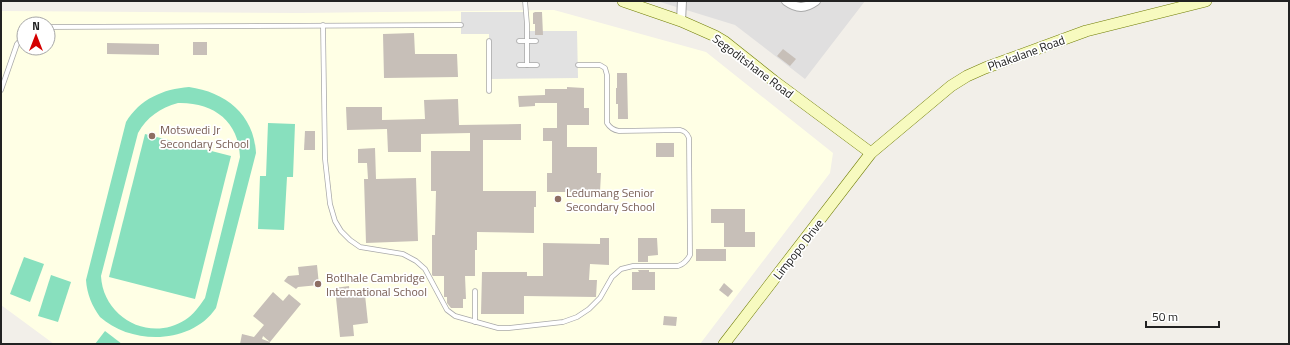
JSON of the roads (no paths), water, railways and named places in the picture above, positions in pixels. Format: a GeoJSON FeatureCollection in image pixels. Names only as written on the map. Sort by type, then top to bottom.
{"type":"FeatureCollection","features":[{"type":"Feature","properties":{"kind":"street","name":"Segoditshane Road"},"geometry":{"type":"LineString","coordinates":[[623,1],[681,21],[725,42],[774,81],[871,153]]}},
{"type":"Feature","properties":{"kind":"street"},"geometry":{"type":"LineString","coordinates":[[681,21],[682,1]]}},
{"type":"Feature","properties":{"kind":"street"},"geometry":{"type":"LineString","coordinates":[[786,1],[791,5],[802,8],[810,6],[816,1]]}},
{"type":"Feature","properties":{"kind":"street","name":"Phakalane Road"},"geometry":{"type":"LineString","coordinates":[[871,153],[951,86],[966,76],[984,68],[1086,32],[1206,1]]}},
{"type":"Feature","properties":{"kind":"street","name":"Limpopo Drive"},"geometry":{"type":"LineString","coordinates":[[724,344],[871,153]]}},
{"type":"Feature","properties":{"kind":"lane"},"geometry":{"type":"LineString","coordinates":[[525,1],[527,65]]}},
{"type":"Feature","properties":{"kind":"lane"},"geometry":{"type":"LineString","coordinates":[[56,27],[461,24]]}},
{"type":"Feature","properties":{"kind":"lane"},"geometry":{"type":"LineString","coordinates":[[323,25],[325,159],[330,204],[335,221],[341,231],[360,247],[403,254],[416,261],[425,269],[450,313],[474,322],[498,328],[563,322],[577,317],[589,309],[600,298],[612,277],[621,269],[633,266],[678,266],[684,264],[690,255],[688,135],[686,132],[680,130],[613,130],[607,123],[607,75],[605,68],[600,65],[578,65]]}},
{"type":"Feature","properties":{"kind":"lane"},"geometry":{"type":"LineString","coordinates":[[489,41],[490,91]]}},
{"type":"Feature","properties":{"kind":"lane"},"geometry":{"type":"LineString","coordinates":[[519,41],[536,41]]}},
{"type":"Feature","properties":{"kind":"lane"},"geometry":{"type":"LineString","coordinates":[[1,90],[16,47]]}},
{"type":"Feature","properties":{"kind":"lane"},"geometry":{"type":"LineString","coordinates":[[519,65],[537,65]]}},
{"type":"Feature","properties":{"kind":"lane"},"geometry":{"type":"LineString","coordinates":[[474,322],[475,291]]}},
{"type":"Feature","properties":{"kind":"place","name":"Motswedi Jr Secondary School"},"geometry":{"type":"Point","coordinates":[152,136]}},
{"type":"Feature","properties":{"kind":"place","name":"Ledumang Senior Secondary School"},"geometry":{"type":"Point","coordinates":[558,199]}},
{"type":"Feature","properties":{"kind":"place","name":"Botlhale Cambridge International School"},"geometry":{"type":"Point","coordinates":[318,284]}}]}
